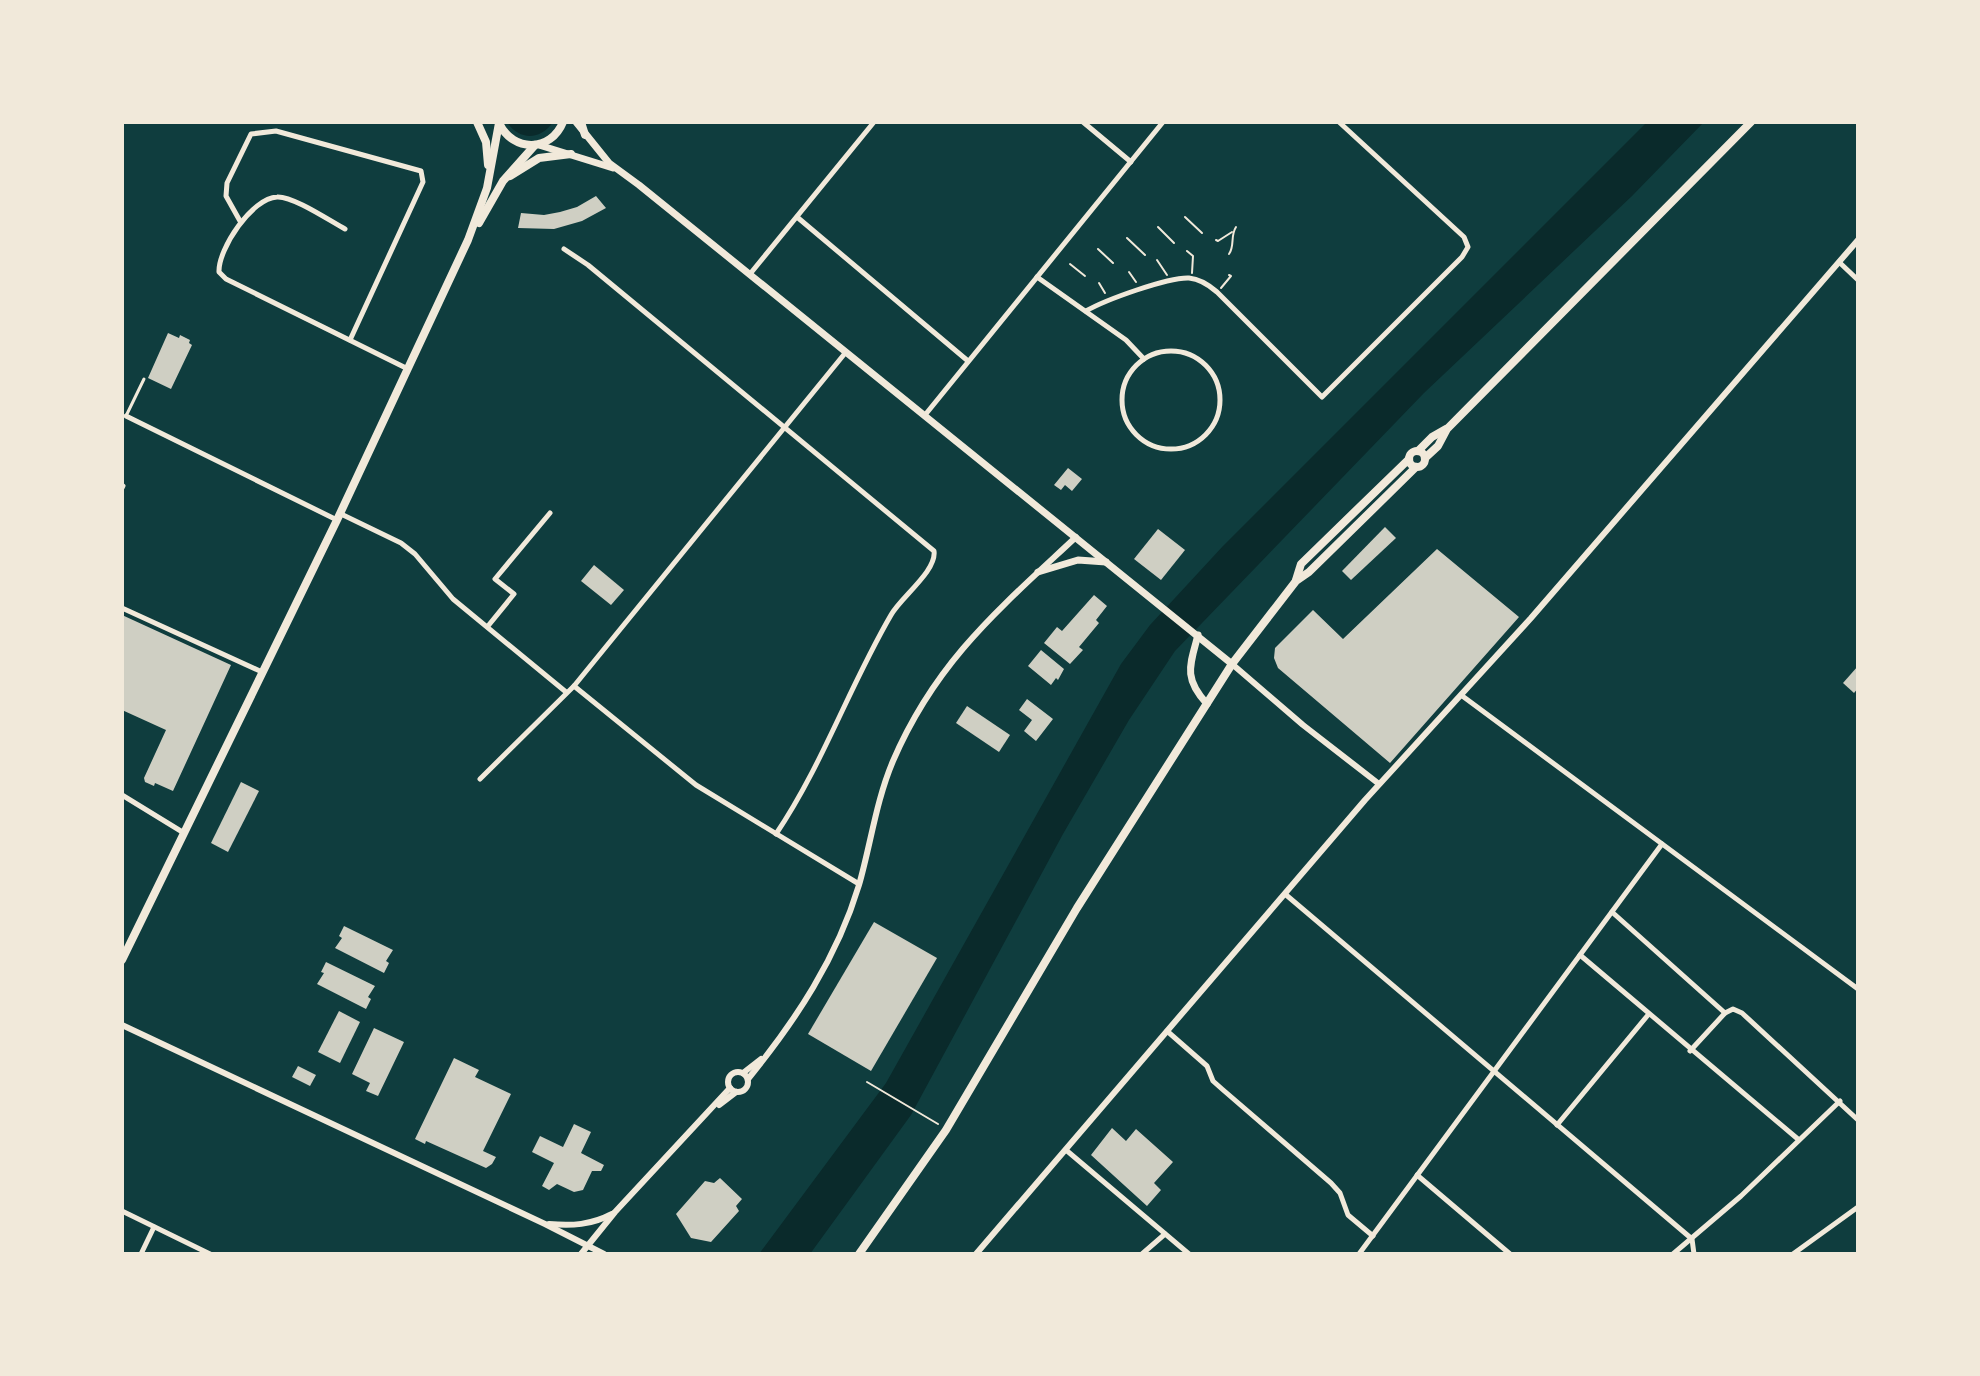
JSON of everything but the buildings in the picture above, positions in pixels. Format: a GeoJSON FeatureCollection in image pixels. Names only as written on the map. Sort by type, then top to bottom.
{"type":"FeatureCollection","features":[{"type":"Feature","properties":{"kind":"main road"},"geometry":{"type":"LineString","coordinates":[[477,122],[486,142],[489,177]]}},
{"type":"Feature","properties":{"kind":"main road"},"geometry":{"type":"LineString","coordinates":[[468,240],[489,177],[499,122]]}},
{"type":"Feature","properties":{"kind":"main road"},"geometry":{"type":"LineString","coordinates":[[499,122],[513,140],[571,154],[620,171]]}},
{"type":"Feature","properties":{"kind":"main road"},"geometry":{"type":"LineString","coordinates":[[122,960],[338,517],[468,240],[503,181],[537,145],[555,136],[563,122]]}},
{"type":"Feature","properties":{"kind":"main road"},"geometry":{"type":"LineString","coordinates":[[578,122],[609,163],[1232,664]]}},
{"type":"Feature","properties":{"kind":"main road"},"geometry":{"type":"LineString","coordinates":[[859,1254],[946,1130],[1077,908],[1232,664],[1296,581],[1309,572],[1416,467],[1423,465],[1447,429],[1751,122]]}},
{"type":"Feature","properties":{"kind":"main road"},"geometry":{"type":"LineString","coordinates":[[503,181],[539,158],[571,154]]}},
{"type":"Feature","properties":{"kind":"main road"},"geometry":{"type":"LineString","coordinates":[[1296,581],[1301,564],[1412,453],[1447,429]]}},
{"type":"Feature","properties":{"kind":"main road"},"geometry":{"type":"LineString","coordinates":[[1418,451],[1425,458]]}},
{"type":"Feature","properties":{"kind":"main road"},"geometry":{"type":"LineString","coordinates":[[1409,459],[1416,467]]}},
{"type":"Feature","properties":{"kind":"main road"},"geometry":{"type":"LineString","coordinates":[[1038,572],[1078,560],[1108,562]]}},
{"type":"Feature","properties":{"kind":"main road"},"geometry":{"type":"LineString","coordinates":[[1198,635],[1190,671],[1197,693],[1207,704]]}},
{"type":"Feature","properties":{"kind":"street"},"geometry":{"type":"LineString","coordinates":[[750,274],[874,122]]}},
{"type":"Feature","properties":{"kind":"street"},"geometry":{"type":"LineString","coordinates":[[1083,122],[1131,162]]}},
{"type":"Feature","properties":{"kind":"street"},"geometry":{"type":"LineString","coordinates":[[925,415],[1163,122]]}},
{"type":"Feature","properties":{"kind":"street"},"geometry":{"type":"LineString","coordinates":[[1086,311],[1169,280],[1192,278],[1203,281],[1322,397],[1462,257],[1468,247],[1464,237],[1339,122]]}},
{"type":"Feature","properties":{"kind":"street"},"geometry":{"type":"LineString","coordinates":[[240,221],[226,196],[227,183],[251,134],[276,131],[421,171],[423,182],[350,340]]}},
{"type":"Feature","properties":{"kind":"street"},"geometry":{"type":"LineString","coordinates":[[345,229],[286,199],[269,199],[240,221],[218,268],[222,275],[408,369]]}},
{"type":"Feature","properties":{"kind":"street"},"geometry":{"type":"LineString","coordinates":[[797,217],[968,361]]}},
{"type":"Feature","properties":{"kind":"street"},"geometry":{"type":"LineString","coordinates":[[976,1254],[1379,784],[1570,574],[1858,240]]}},
{"type":"Feature","properties":{"kind":"street"},"geometry":{"type":"LineString","coordinates":[[564,249],[588,265],[934,551],[933,564],[901,600],[876,640],[799,799],[776,834]]}},
{"type":"Feature","properties":{"kind":"street"},"geometry":{"type":"LineString","coordinates":[[1839,262],[1858,280]]}},
{"type":"Feature","properties":{"kind":"street"},"geometry":{"type":"LineString","coordinates":[[1037,277],[1126,340],[1144,359]]}},
{"type":"Feature","properties":{"kind":"street"},"geometry":{"type":"LineString","coordinates":[[480,779],[574,686],[846,351]]}},
{"type":"Feature","properties":{"kind":"street"},"geometry":{"type":"LineString","coordinates":[[1166,351],[1182,352],[1204,363],[1214,376],[1220,407],[1215,423],[1198,441],[1176,449],[1159,448],[1144,442],[1128,424],[1122,409],[1123,386],[1131,370],[1144,359],[1166,351]]}},
{"type":"Feature","properties":{"kind":"street"},"geometry":{"type":"LineString","coordinates":[[126,416],[338,517],[401,543],[425,564],[453,599],[566,692]]}},
{"type":"Feature","properties":{"kind":"street"},"geometry":{"type":"LineString","coordinates":[[488,626],[514,594],[495,579],[550,513]]}},
{"type":"Feature","properties":{"kind":"street"},"geometry":{"type":"LineString","coordinates":[[581,1254],[615,1212],[712,1110],[733,1090],[746,1090],[746,1076],[799,1011],[841,937],[859,884],[884,786],[917,715],[969,639],[1076,537]]}},
{"type":"Feature","properties":{"kind":"street"},"geometry":{"type":"LineString","coordinates":[[122,608],[263,673]]}},
{"type":"Feature","properties":{"kind":"street"},"geometry":{"type":"LineString","coordinates":[[1232,664],[1379,784]]}},
{"type":"Feature","properties":{"kind":"street"},"geometry":{"type":"LineString","coordinates":[[574,686],[678,772],[859,884]]}},
{"type":"Feature","properties":{"kind":"street"},"geometry":{"type":"LineString","coordinates":[[1461,695],[1858,989]]}},
{"type":"Feature","properties":{"kind":"street"},"geometry":{"type":"LineString","coordinates":[[122,795],[184,833]]}},
{"type":"Feature","properties":{"kind":"street"},"geometry":{"type":"LineString","coordinates":[[1359,1254],[1662,844]]}},
{"type":"Feature","properties":{"kind":"street"},"geometry":{"type":"LineString","coordinates":[[1285,894],[1692,1239],[1694,1254]]}},
{"type":"Feature","properties":{"kind":"street"},"geometry":{"type":"LineString","coordinates":[[1612,912],[1725,1013]]}},
{"type":"Feature","properties":{"kind":"street"},"geometry":{"type":"LineString","coordinates":[[1580,955],[1799,1140]]}},
{"type":"Feature","properties":{"kind":"street"},"geometry":{"type":"LineString","coordinates":[[1690,1051],[1725,1013],[1733,1009],[1742,1013],[1858,1120]]}},
{"type":"Feature","properties":{"kind":"street"},"geometry":{"type":"LineString","coordinates":[[1557,1125],[1649,1014]]}},
{"type":"Feature","properties":{"kind":"street"},"geometry":{"type":"LineString","coordinates":[[122,1025],[604,1254]]}},
{"type":"Feature","properties":{"kind":"street"},"geometry":{"type":"LineString","coordinates":[[1167,1031],[1207,1066],[1213,1081],[1331,1183],[1340,1193],[1348,1215],[1373,1236]]}},
{"type":"Feature","properties":{"kind":"street"},"geometry":{"type":"LineString","coordinates":[[733,1090],[730,1076],[736,1072],[746,1076]]}},
{"type":"Feature","properties":{"kind":"street"},"geometry":{"type":"LineString","coordinates":[[1673,1254],[1840,1101]]}},
{"type":"Feature","properties":{"kind":"street"},"geometry":{"type":"LineString","coordinates":[[1066,1150],[1189,1254]]}},
{"type":"Feature","properties":{"kind":"street"},"geometry":{"type":"LineString","coordinates":[[1417,1175],[1510,1254]]}},
{"type":"Feature","properties":{"kind":"street"},"geometry":{"type":"LineString","coordinates":[[1793,1254],[1858,1207]]}},
{"type":"Feature","properties":{"kind":"street"},"geometry":{"type":"LineString","coordinates":[[122,1211],[210,1254]]}},
{"type":"Feature","properties":{"kind":"street"},"geometry":{"type":"LineString","coordinates":[[545,1224],[572,1226],[603,1219],[615,1212]]}},
{"type":"Feature","properties":{"kind":"street"},"geometry":{"type":"LineString","coordinates":[[141,1254],[154,1227]]}},
{"type":"Feature","properties":{"kind":"street"},"geometry":{"type":"LineString","coordinates":[[1142,1254],[1165,1234]]}},
{"type":"Feature","properties":{"kind":"lane"},"geometry":{"type":"LineString","coordinates":[[126,416],[144,379]]}},
{"type":"Feature","properties":{"kind":"path"},"geometry":{"type":"LineString","coordinates":[[1185,217],[1202,233]]}},
{"type":"Feature","properties":{"kind":"path"},"geometry":{"type":"LineString","coordinates":[[1158,227],[1174,243]]}},
{"type":"Feature","properties":{"kind":"path"},"geometry":{"type":"LineString","coordinates":[[1216,240],[1236,227]]}},
{"type":"Feature","properties":{"kind":"path"},"geometry":{"type":"LineString","coordinates":[[1229,254],[1233,231]]}},
{"type":"Feature","properties":{"kind":"path"},"geometry":{"type":"LineString","coordinates":[[1127,238],[1145,255]]}},
{"type":"Feature","properties":{"kind":"path"},"geometry":{"type":"LineString","coordinates":[[1098,249],[1113,263]]}},
{"type":"Feature","properties":{"kind":"path"},"geometry":{"type":"LineString","coordinates":[[1187,251],[1193,256],[1192,278]]}},
{"type":"Feature","properties":{"kind":"path"},"geometry":{"type":"LineString","coordinates":[[1157,260],[1169,280]]}},
{"type":"Feature","properties":{"kind":"path"},"geometry":{"type":"LineString","coordinates":[[1070,264],[1085,276]]}},
{"type":"Feature","properties":{"kind":"path"},"geometry":{"type":"LineString","coordinates":[[1129,272],[1140,291]]}},
{"type":"Feature","properties":{"kind":"path"},"geometry":{"type":"LineString","coordinates":[[1217,292],[1229,275]]}},
{"type":"Feature","properties":{"kind":"path"},"geometry":{"type":"LineString","coordinates":[[1099,283],[1109,302]]}},
{"type":"Feature","properties":{"kind":"path"},"geometry":{"type":"LineString","coordinates":[[867,1082],[938,1124]]}},
{"type":"Feature","properties":{"kind":"water"},"geometry":{"type":"Polygon","coordinates":[[[507,122],[553,122],[542,132],[530,136],[518,133],[507,122]]]}},
{"type":"Feature","properties":{"kind":"water"},"geometry":{"type":"Polygon","coordinates":[[[1647,122],[1704,122],[1632,196],[1424,393],[1175,651],[1129,720],[1063,834],[911,1115],[810,1254],[759,1254],[886,1083],[1121,664],[1150,625],[1223,546],[1647,122]]]}}]}
